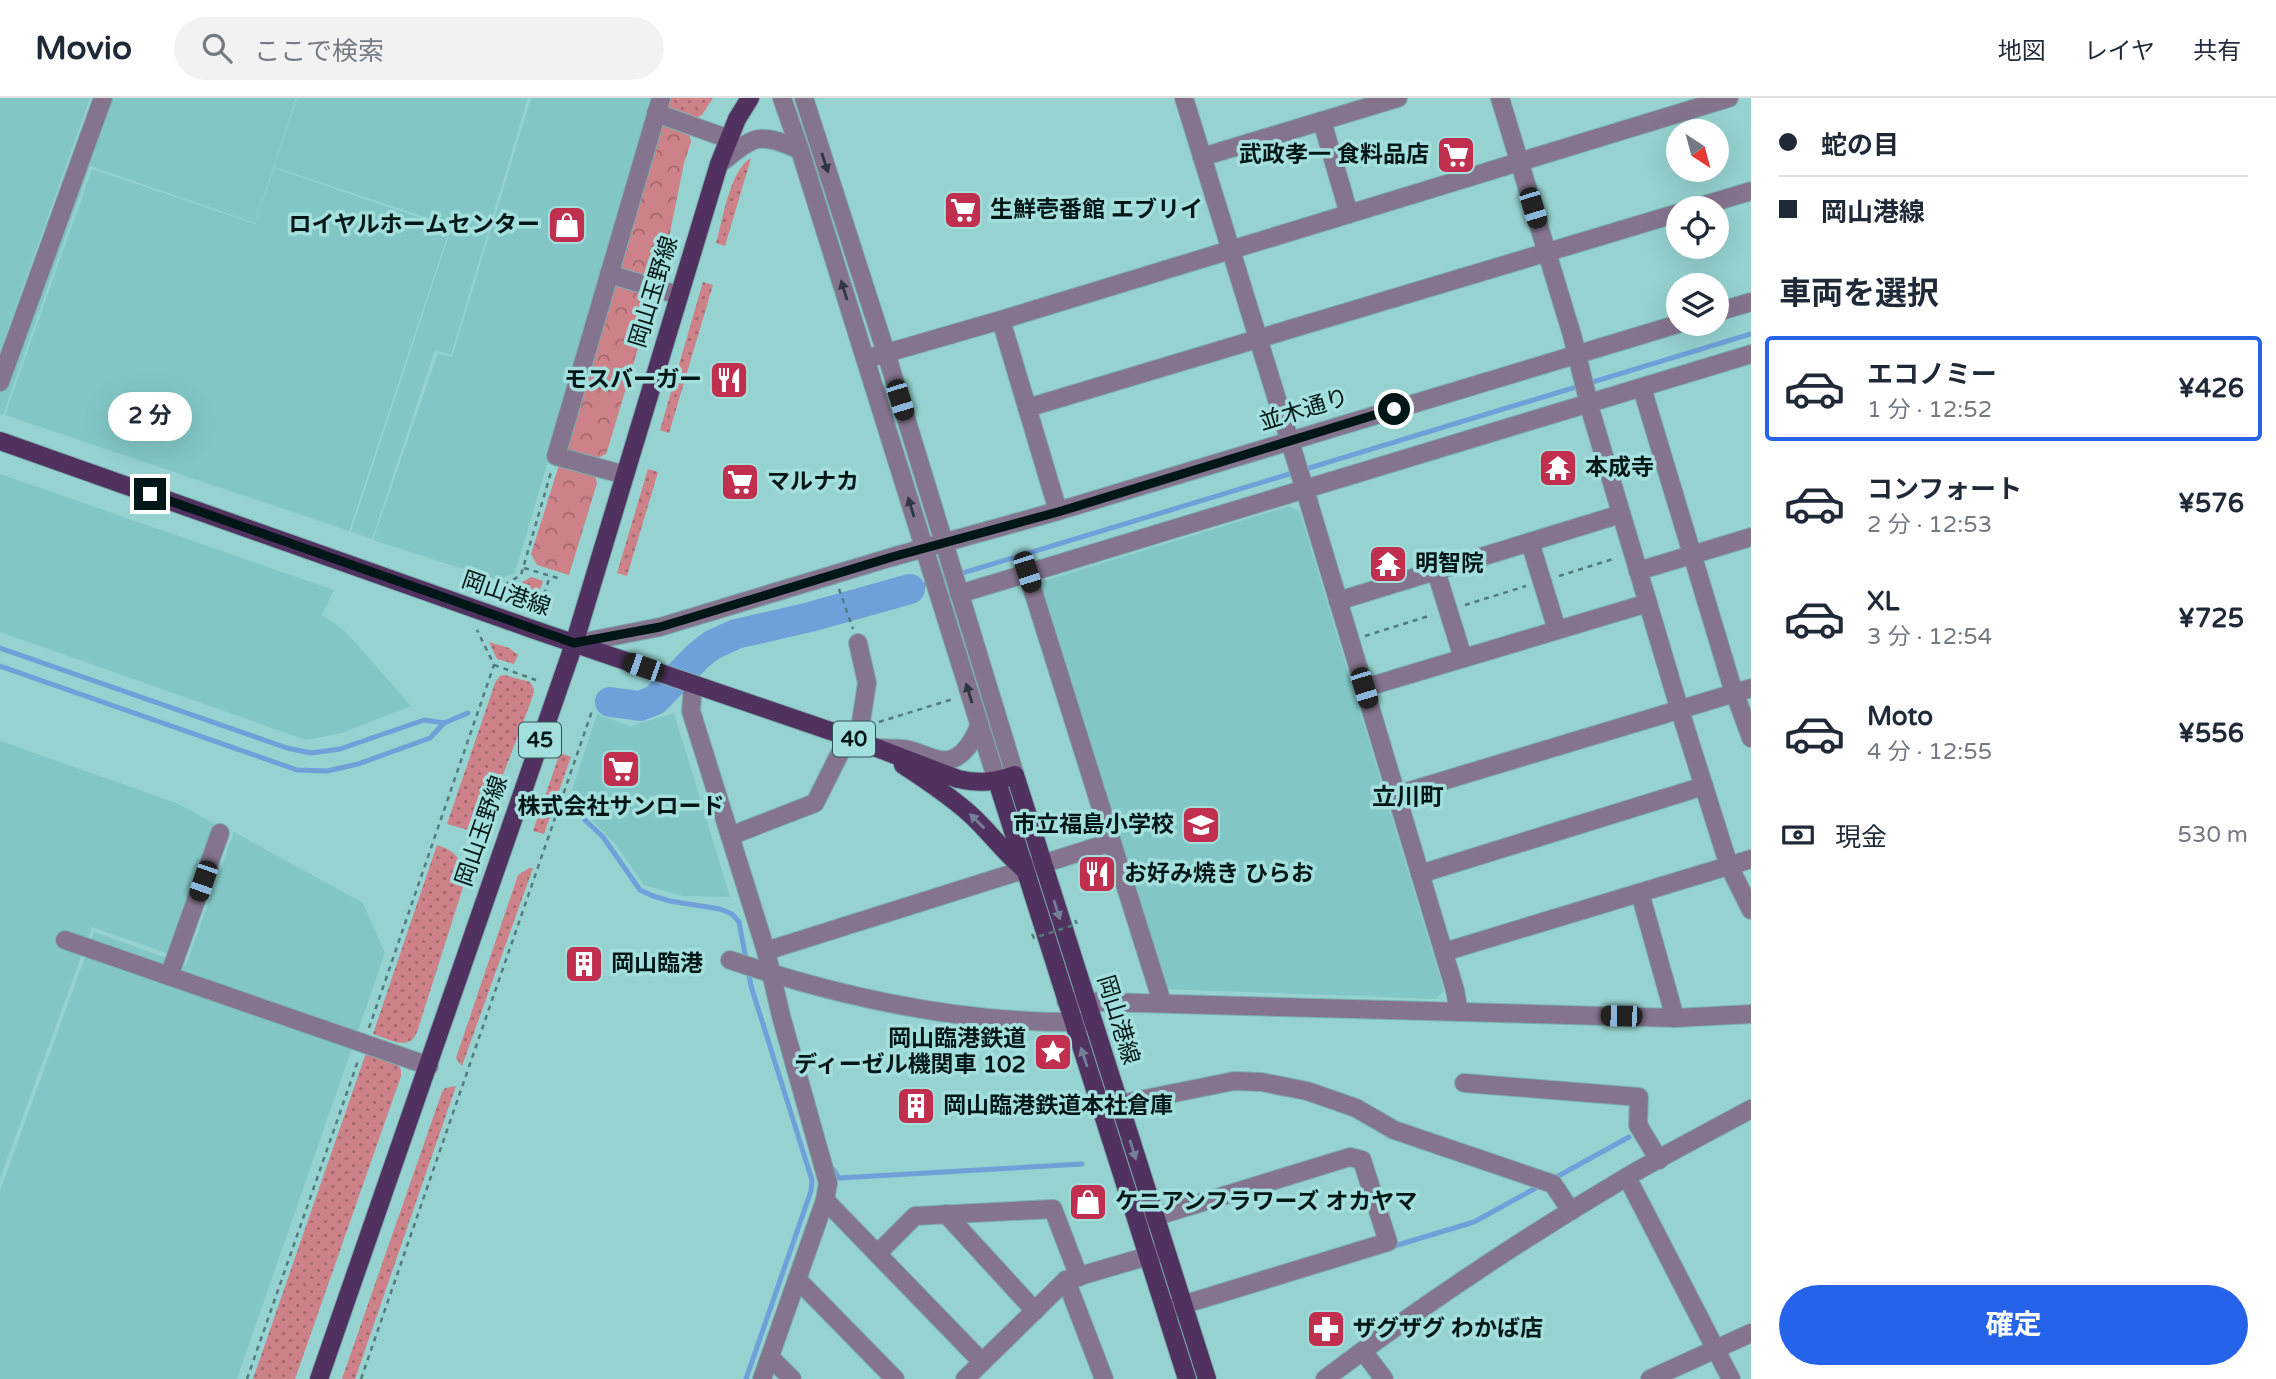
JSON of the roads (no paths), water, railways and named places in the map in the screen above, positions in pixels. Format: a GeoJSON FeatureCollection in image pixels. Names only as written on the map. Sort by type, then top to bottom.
{"type":"FeatureCollection","features":[{"type":"Feature","properties":{"kind":"main road","name":"岡山玉野線"},"geometry":{"type":"LineString","coordinates":[[319,1379],[574,643],[719,164],[737,119],[750,98]]}},
{"type":"Feature","properties":{"kind":"main road","name":"岡山港線"},"geometry":{"type":"LineString","coordinates":[[0,441],[853,739],[958,779],[975,783],[997,781],[1015,775],[1093,1022],[1109,1105]]}},
{"type":"Feature","properties":{"kind":"main road","name":"40"},"geometry":{"type":"LineString","coordinates":[[878,748],[971,815],[1007,855],[1025,870]]}},
{"type":"Feature","properties":{"kind":"main road","name":"岡山港線"},"geometry":{"type":"LineString","coordinates":[[997,781],[1073,1022],[1109,1105],[1174,1307],[1206,1379]]}},
{"type":"Feature","properties":{"kind":"main road","name":"岡山港線"},"geometry":{"type":"LineString","coordinates":[[1174,1307],[1187,1379]]}},
{"type":"Feature","properties":{"kind":"street"},"geometry":{"type":"LineString","coordinates":[[0,382],[103,98]]}},
{"type":"Feature","properties":{"kind":"street"},"geometry":{"type":"LineString","coordinates":[[782,98],[997,781]]}},
{"type":"Feature","properties":{"kind":"street"},"geometry":{"type":"LineString","coordinates":[[804,98],[886,353],[1015,775]]}},
{"type":"Feature","properties":{"kind":"street"},"geometry":{"type":"LineString","coordinates":[[1184,98],[1444,952],[1459,1012]]}},
{"type":"Feature","properties":{"kind":"street"},"geometry":{"type":"LineString","coordinates":[[1202,157],[1398,98]]}},
{"type":"Feature","properties":{"kind":"street"},"geometry":{"type":"LineString","coordinates":[[1500,98],[1680,710],[1729,866],[1751,910]]}},
{"type":"Feature","properties":{"kind":"street"},"geometry":{"type":"LineString","coordinates":[[866,359],[1729,98]]}},
{"type":"Feature","properties":{"kind":"street"},"geometry":{"type":"LineString","coordinates":[[625,475],[556,456],[659,105],[729,139]]}},
{"type":"Feature","properties":{"kind":"street"},"geometry":{"type":"LineString","coordinates":[[1322,121],[1349,214]]}},
{"type":"Feature","properties":{"kind":"street"},"geometry":{"type":"LineString","coordinates":[[719,164],[751,141],[761,138],[773,138],[800,150]]}},
{"type":"Feature","properties":{"kind":"street"},"geometry":{"type":"LineString","coordinates":[[1729,198],[1751,191]]}},
{"type":"Feature","properties":{"kind":"street"},"geometry":{"type":"LineString","coordinates":[[1027,408],[1666,217]]}},
{"type":"Feature","properties":{"kind":"street"},"geometry":{"type":"LineString","coordinates":[[609,274],[678,295]]}},
{"type":"Feature","properties":{"kind":"street"},"geometry":{"type":"LineString","coordinates":[[1729,308],[1751,302]]}},
{"type":"Feature","properties":{"kind":"street"},"geometry":{"type":"LineString","coordinates":[[1001,320],[1058,512]]}},
{"type":"Feature","properties":{"kind":"street","name":"並木通り"},"geometry":{"type":"LineString","coordinates":[[574,643],[660,627],[943,543],[1058,512],[1666,328]]}},
{"type":"Feature","properties":{"kind":"street"},"geometry":{"type":"LineString","coordinates":[[955,582],[1027,572],[1303,484],[1588,399],[1642,388],[1751,356]]}},
{"type":"Feature","properties":{"kind":"street"},"geometry":{"type":"LineString","coordinates":[[1642,388],[1693,555],[1743,690],[1751,738]]}},
{"type":"Feature","properties":{"kind":"street"},"geometry":{"type":"LineString","coordinates":[[1338,601],[1621,514]]}},
{"type":"Feature","properties":{"kind":"street"},"geometry":{"type":"LineString","coordinates":[[1635,562],[1693,555],[1751,537]]}},
{"type":"Feature","properties":{"kind":"street"},"geometry":{"type":"LineString","coordinates":[[1530,542],[1558,630]]}},
{"type":"Feature","properties":{"kind":"street"},"geometry":{"type":"LineString","coordinates":[[1436,571],[1463,658]]}},
{"type":"Feature","properties":{"kind":"street"},"geometry":{"type":"LineString","coordinates":[[1027,572],[1162,1002]]}},
{"type":"Feature","properties":{"kind":"street"},"geometry":{"type":"LineString","coordinates":[[1364,688],[1647,603]]}},
{"type":"Feature","properties":{"kind":"street"},"geometry":{"type":"LineString","coordinates":[[730,835],[815,803],[862,722],[867,683],[855,637]]}},
{"type":"Feature","properties":{"kind":"street"},"geometry":{"type":"LineString","coordinates":[[693,684],[691,711],[766,951],[765,972],[828,1183],[825,1200],[762,1379]]}},
{"type":"Feature","properties":{"kind":"street"},"geometry":{"type":"LineString","coordinates":[[1396,795],[1743,690]]}},
{"type":"Feature","properties":{"kind":"street"},"geometry":{"type":"LineString","coordinates":[[878,748],[909,750],[939,761],[947,760],[955,758],[965,750],[974,739],[979,726]]}},
{"type":"Feature","properties":{"kind":"street"},"geometry":{"type":"LineString","coordinates":[[1420,874],[1704,786]]}},
{"type":"Feature","properties":{"kind":"street"},"geometry":{"type":"LineString","coordinates":[[169,976],[220,833]]}},
{"type":"Feature","properties":{"kind":"street"},"geometry":{"type":"LineString","coordinates":[[766,951],[1112,842]]}},
{"type":"Feature","properties":{"kind":"street"},"geometry":{"type":"LineString","coordinates":[[1444,952],[1751,859]]}},
{"type":"Feature","properties":{"kind":"street"},"geometry":{"type":"LineString","coordinates":[[1640,892],[1675,1018]]}},
{"type":"Feature","properties":{"kind":"street"},"geometry":{"type":"LineString","coordinates":[[65,940],[429,1066]]}},
{"type":"Feature","properties":{"kind":"street"},"geometry":{"type":"LineString","coordinates":[[730,960],[838,993],[940,1013],[981,1018],[1093,1022]]}},
{"type":"Feature","properties":{"kind":"street"},"geometry":{"type":"LineString","coordinates":[[1066,1001],[1675,1018],[1751,1014]]}},
{"type":"Feature","properties":{"kind":"street"},"geometry":{"type":"LineString","coordinates":[[1109,1105],[1234,1081],[1261,1082],[1307,1091],[1356,1108],[1394,1130],[1547,1181],[1571,1211]]}},
{"type":"Feature","properties":{"kind":"street"},"geometry":{"type":"LineString","coordinates":[[1464,1083],[1639,1097],[1638,1125],[1659,1160]]}},
{"type":"Feature","properties":{"kind":"street"},"geometry":{"type":"LineString","coordinates":[[1325,1379],[1513,1248],[1571,1211],[1751,1109]]}},
{"type":"Feature","properties":{"kind":"street"},"geometry":{"type":"LineString","coordinates":[[1145,1219],[1350,1157],[1362,1160],[1388,1242],[1174,1307]]}},
{"type":"Feature","properties":{"kind":"street"},"geometry":{"type":"LineString","coordinates":[[1627,1177],[1731,1379]]}},
{"type":"Feature","properties":{"kind":"street"},"geometry":{"type":"LineString","coordinates":[[825,1200],[982,1362]]}},
{"type":"Feature","properties":{"kind":"street"},"geometry":{"type":"LineString","coordinates":[[877,1254],[915,1216],[1053,1209],[1099,1376]]}},
{"type":"Feature","properties":{"kind":"street"},"geometry":{"type":"LineString","coordinates":[[946,1214],[1035,1311]]}},
{"type":"Feature","properties":{"kind":"street"},"geometry":{"type":"LineString","coordinates":[[965,1379],[1035,1311],[1073,1279],[1157,1254]]}},
{"type":"Feature","properties":{"kind":"street"},"geometry":{"type":"LineString","coordinates":[[797,1279],[895,1379]]}},
{"type":"Feature","properties":{"kind":"street"},"geometry":{"type":"LineString","coordinates":[[1650,1379],[1751,1333]]}},
{"type":"Feature","properties":{"kind":"street"},"geometry":{"type":"LineString","coordinates":[[1363,1351],[1384,1379]]}},
{"type":"Feature","properties":{"kind":"street"},"geometry":{"type":"LineString","coordinates":[[770,1357],[792,1379]]}},
{"type":"Feature","properties":{"kind":"waterway"},"geometry":{"type":"LineString","coordinates":[[910,589],[1751,334]]}},
{"type":"Feature","properties":{"kind":"waterway"},"geometry":{"type":"LineString","coordinates":[[610,702],[640,706],[655,700],[698,656],[712,645],[736,634],[910,589]]}},
{"type":"Feature","properties":{"kind":"waterway"},"geometry":{"type":"LineString","coordinates":[[0,648],[287,748],[311,753],[340,749],[424,720],[444,723],[468,713]]}},
{"type":"Feature","properties":{"kind":"waterway"},"geometry":{"type":"LineString","coordinates":[[0,666],[297,770],[327,771],[358,764],[430,738],[444,723]]}},
{"type":"Feature","properties":{"kind":"waterway"},"geometry":{"type":"LineString","coordinates":[[568,804],[603,837],[640,890],[670,901],[720,909],[732,914],[739,922],[751,986],[812,1180],[811,1191],[746,1379]]}},
{"type":"Feature","properties":{"kind":"waterway"},"geometry":{"type":"LineString","coordinates":[[1551,1180],[1629,1137]]}},
{"type":"Feature","properties":{"kind":"waterway"},"geometry":{"type":"LineString","coordinates":[[827,1171],[834,1170],[839,1178],[1082,1164]]}},
{"type":"Feature","properties":{"kind":"waterway"},"geometry":{"type":"LineString","coordinates":[[1391,1247],[1474,1222],[1543,1184]]}},
{"type":"Feature","properties":{"kind":"place","name":"武政孝一 食料品店"},"geometry":{"type":"Point","coordinates":[1456,155]}},
{"type":"Feature","properties":{"kind":"place","name":"生鮮壱番館 エブリイ"},"geometry":{"type":"Point","coordinates":[963,210]}},
{"type":"Feature","properties":{"kind":"place","name":"ロイヤルホームセンター"},"geometry":{"type":"Point","coordinates":[567,225]}},
{"type":"Feature","properties":{"kind":"place","name":"モスバーガー"},"geometry":{"type":"Point","coordinates":[729,380]}},
{"type":"Feature","properties":{"kind":"place","name":"本成寺"},"geometry":{"type":"Point","coordinates":[1558,468]}},
{"type":"Feature","properties":{"kind":"place","name":"マルナカ"},"geometry":{"type":"Point","coordinates":[740,482]}},
{"type":"Feature","properties":{"kind":"place","name":"明智院"},"geometry":{"type":"Point","coordinates":[1388,564]}},
{"type":"Feature","properties":{"kind":"place","name":"株式会社サンロード"},"geometry":{"type":"Point","coordinates":[621,769]}},
{"type":"Feature","properties":{"kind":"place","name":"市立福島小学校"},"geometry":{"type":"Point","coordinates":[1201,825]}},
{"type":"Feature","properties":{"kind":"place","name":"お好み焼き ひらお"},"geometry":{"type":"Point","coordinates":[1097,874]}},
{"type":"Feature","properties":{"kind":"place","name":"岡山臨港"},"geometry":{"type":"Point","coordinates":[584,964]}},
{"type":"Feature","properties":{"kind":"place","name":"岡山臨港鉄道 ディーゼル機関車 102"},"geometry":{"type":"Point","coordinates":[1053,1052]}},
{"type":"Feature","properties":{"kind":"place","name":"岡山臨港鉄道本社倉庫"},"geometry":{"type":"Point","coordinates":[916,1106]}},
{"type":"Feature","properties":{"kind":"place","name":"ケニアンフラワーズ オカヤマ"},"geometry":{"type":"Point","coordinates":[1088,1202]}},
{"type":"Feature","properties":{"kind":"place","name":"ザグザグ わかば店"},"geometry":{"type":"Point","coordinates":[1326,1329]}},
{"type":"Feature","properties":{"kind":"district","name":"立川町"},"geometry":{"type":"Point","coordinates":[1408,797]}}]}
